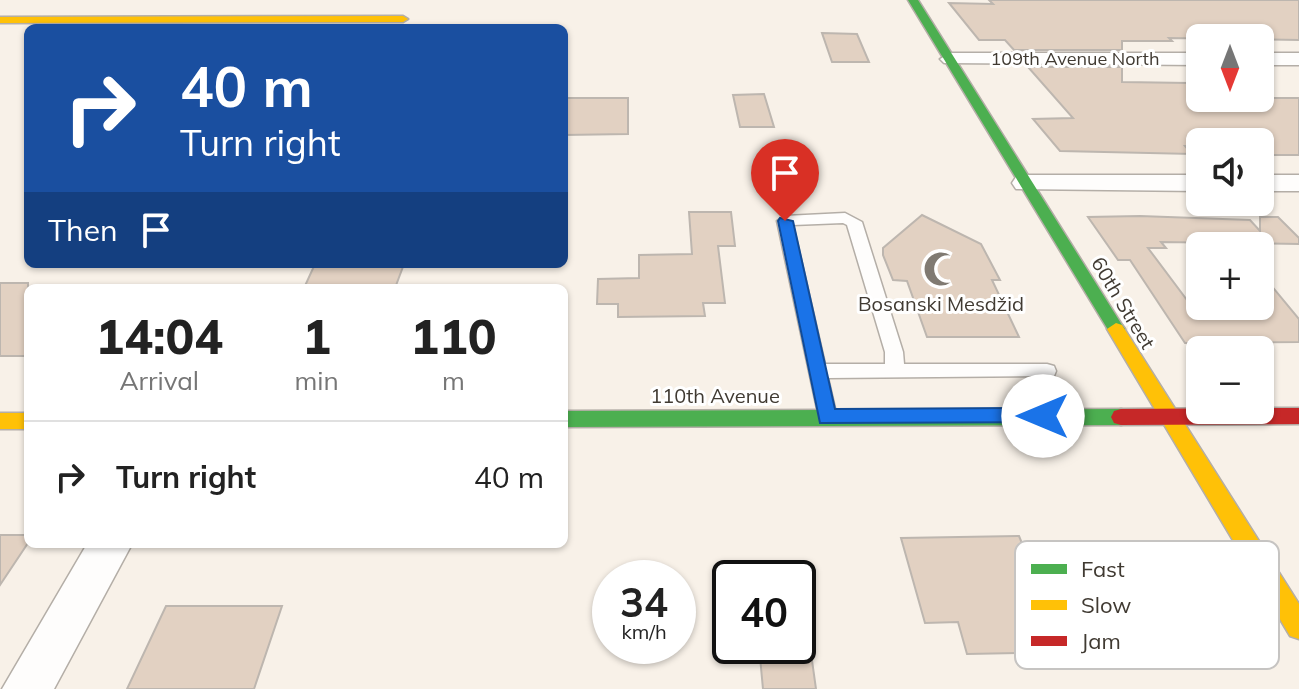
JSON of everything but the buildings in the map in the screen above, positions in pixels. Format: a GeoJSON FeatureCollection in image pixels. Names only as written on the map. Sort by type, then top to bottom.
{"type":"FeatureCollection","features":[{"type":"Feature","properties":{"kind":"street","name":"60th Street"},"geometry":{"type":"LineString","coordinates":[[913,0],[1245,541]]}},
{"type":"Feature","properties":{"kind":"street"},"geometry":{"type":"LineString","coordinates":[[0,20],[403,19]]}},
{"type":"Feature","properties":{"kind":"street","name":"109th Avenue North"},"geometry":{"type":"LineString","coordinates":[[951,59],[1186,59]]}},
{"type":"Feature","properties":{"kind":"street"},"geometry":{"type":"LineString","coordinates":[[1274,59],[1299,59]]}},
{"type":"Feature","properties":{"kind":"street"},"geometry":{"type":"LineString","coordinates":[[1025,183],[1186,183]]}},
{"type":"Feature","properties":{"kind":"street"},"geometry":{"type":"LineString","coordinates":[[1274,183],[1299,183]]}},
{"type":"Feature","properties":{"kind":"street","name":"110th Avenue"},"geometry":{"type":"LineString","coordinates":[[568,419],[1299,416]]}},
{"type":"Feature","properties":{"kind":"street"},"geometry":{"type":"LineString","coordinates":[[0,421],[24,421]]}},
{"type":"Feature","properties":{"kind":"street"},"geometry":{"type":"LineString","coordinates":[[27,689],[109,548]]}},
{"type":"Feature","properties":{"kind":"street","name":"60th Street"},"geometry":{"type":"LineString","coordinates":[[1279,595],[1299,627]]}},
{"type":"Feature","properties":{"kind":"lane"},"geometry":{"type":"LineString","coordinates":[[827,417],[785,221],[845,218],[854,222],[894,352],[895,371]]}},
{"type":"Feature","properties":{"kind":"lane"},"geometry":{"type":"LineString","coordinates":[[817,371],[1047,371]]}},
{"type":"Feature","properties":{"kind":"traffic: fast"},"geometry":{"type":"LineString","coordinates":[[913,0],[1116,329]]}},
{"type":"Feature","properties":{"kind":"traffic: fast"},"geometry":{"type":"LineString","coordinates":[[568,419],[1121,417]]}},
{"type":"Feature","properties":{"kind":"traffic: slow"},"geometry":{"type":"LineString","coordinates":[[0,20],[403,19]]}},
{"type":"Feature","properties":{"kind":"traffic: slow"},"geometry":{"type":"LineString","coordinates":[[1116,329],[1246,541]]}},
{"type":"Feature","properties":{"kind":"traffic: slow"},"geometry":{"type":"LineString","coordinates":[[0,421],[24,421]]}},
{"type":"Feature","properties":{"kind":"traffic: slow"},"geometry":{"type":"LineString","coordinates":[[1279,594],[1299,627]]}},
{"type":"Feature","properties":{"kind":"traffic: jam"},"geometry":{"type":"LineString","coordinates":[[1121,417],[1299,416]]}},
{"type":"Feature","properties":{"kind":"place","name":"Bosanski Mesdžid"},"geometry":{"type":"Point","coordinates":[941,269]}},
{"type":"Feature","properties":{"kind":"route"},"geometry":{"type":"LineString","coordinates":[[785,221],[827,417],[1043,416]]}}]}
